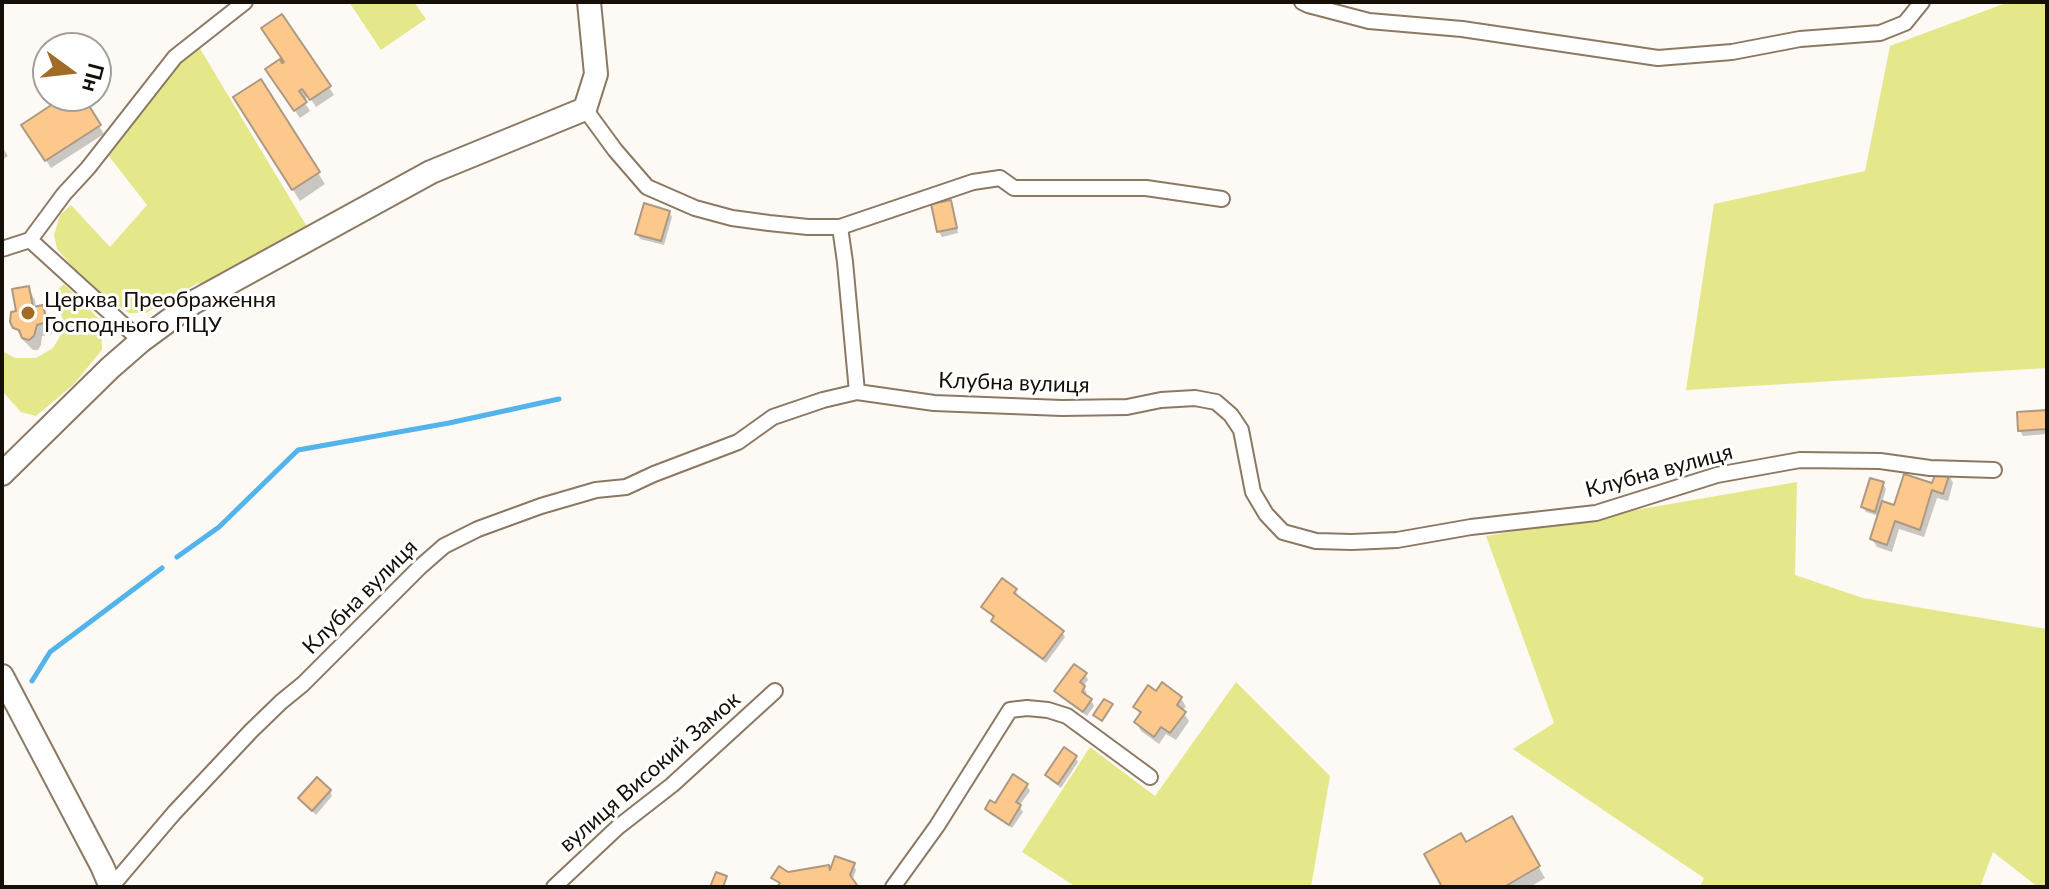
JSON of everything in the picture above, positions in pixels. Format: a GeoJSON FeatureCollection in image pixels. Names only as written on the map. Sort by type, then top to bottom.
{"type":"FeatureCollection","features":[{"type":"Feature","properties":{"kind":"street"},"geometry":{"type":"LineString","coordinates":[[2,249],[30,240],[175,57],[245,2]]}},
{"type":"Feature","properties":{"kind":"street"},"geometry":{"type":"LineString","coordinates":[[585,109],[596,74],[589,2]]}},
{"type":"Feature","properties":{"kind":"street"},"geometry":{"type":"LineString","coordinates":[[1302,2],[1369,21],[1462,29],[1658,58],[1732,52],[1800,39],[1880,33],[1905,23],[1922,2]]}},
{"type":"Feature","properties":{"kind":"street"},"geometry":{"type":"LineString","coordinates":[[585,109],[647,187],[695,208],[732,218],[808,227],[840,227],[973,182],[1000,178],[1014,188],[1146,188],[1222,199]]}},
{"type":"Feature","properties":{"kind":"street"},"geometry":{"type":"LineString","coordinates":[[2,474],[110,368],[194,302],[431,172],[585,109]]}},
{"type":"Feature","properties":{"kind":"street"},"geometry":{"type":"LineString","coordinates":[[840,227],[857,392]]}},
{"type":"Feature","properties":{"kind":"street"},"geometry":{"type":"LineString","coordinates":[[30,240],[141,341]]}},
{"type":"Feature","properties":{"kind":"street","name":"Клубна вулиця"},"geometry":{"type":"LineString","coordinates":[[111,887],[174,813],[251,731],[444,546],[478,529],[541,506],[596,490],[626,487],[738,442],[773,417],[857,392],[934,403],[1048,408],[1127,407],[1161,400],[1195,398],[1216,402],[1231,415],[1241,430],[1253,492],[1266,514],[1283,532],[1316,541],[1397,540],[1471,527],[1596,513],[1717,475],[1800,460],[1880,461],[1930,468],[1994,470]]}},
{"type":"Feature","properties":{"kind":"street"},"geometry":{"type":"LineString","coordinates":[[2,676],[111,887]]}},
{"type":"Feature","properties":{"kind":"street","name":"вулиця Високий Замок"},"geometry":{"type":"LineString","coordinates":[[554,887],[618,827],[672,785],[775,691]]}},
{"type":"Feature","properties":{"kind":"street"},"geometry":{"type":"LineString","coordinates":[[893,887],[937,826],[1010,710],[1048,710],[1067,716],[1150,777]]}},
{"type":"Feature","properties":{"kind":"green space"},"geometry":{"type":"Polygon","coordinates":[[[349,2],[414,2],[426,19],[381,50],[349,2]]]}},
{"type":"Feature","properties":{"kind":"green space"},"geometry":{"type":"Polygon","coordinates":[[[2009,2],[2047,2],[2047,368],[1686,390],[1714,204],[1865,171],[1890,46],[2009,2]]]}},
{"type":"Feature","properties":{"kind":"green space"},"geometry":{"type":"Polygon","coordinates":[[[199,47],[309,230],[206,286],[198,283],[146,313],[129,313],[73,267],[57,249],[54,235],[60,215],[71,205],[110,247],[147,205],[108,155],[178,62],[199,47]]]}},
{"type":"Feature","properties":{"kind":"green space"},"geometry":{"type":"Polygon","coordinates":[[[64,284],[101,321],[102,350],[73,385],[36,416],[21,412],[2,391],[2,351],[15,358],[36,358],[53,348],[65,328],[55,292],[64,284]]]}},
{"type":"Feature","properties":{"kind":"green space"},"geometry":{"type":"Polygon","coordinates":[[[1797,482],[1795,575],[1863,598],[2047,629],[2047,887],[2038,887],[1993,852],[1980,887],[1700,887],[1704,878],[1513,749],[1554,723],[1486,536],[1797,482]]]}},
{"type":"Feature","properties":{"kind":"green space"},"geometry":{"type":"Polygon","coordinates":[[[1236,682],[1330,776],[1311,887],[1076,887],[1022,852],[1090,747],[1155,796],[1236,682]]]}},
{"type":"Feature","properties":{"kind":"building"},"geometry":{"type":"Polygon","coordinates":[[[282,14],[331,86],[310,100],[302,89],[299,91],[307,102],[294,111],[265,69],[280,59],[284,62],[261,28],[282,14]]]}},
{"type":"Feature","properties":{"kind":"building"},"geometry":{"type":"Polygon","coordinates":[[[261,79],[320,172],[292,190],[233,97],[261,79]]]}},
{"type":"Feature","properties":{"kind":"building"},"geometry":{"type":"Polygon","coordinates":[[[41,112],[93,112],[101,125],[45,161],[21,125],[41,112]]]}},
{"type":"Feature","properties":{"kind":"building"},"geometry":{"type":"Polygon","coordinates":[[[951,200],[957,228],[937,232],[931,204],[951,200]]]}},
{"type":"Feature","properties":{"kind":"building"},"geometry":{"type":"Polygon","coordinates":[[[644,203],[670,211],[661,241],[635,234],[644,203]]]}},
{"type":"Feature","properties":{"kind":"building","name":"Церква Преображення Господнього ПЦУ"},"geometry":{"type":"Polygon","coordinates":[[[29,286],[33,307],[43,305],[47,322],[37,325],[34,336],[29,340],[22,338],[10,322],[11,312],[16,311],[12,289],[29,286]]]}},
{"type":"Feature","properties":{"kind":"building"},"geometry":{"type":"Polygon","coordinates":[[[2047,410],[2047,429],[2018,431],[2017,412],[2047,410]]]}},
{"type":"Feature","properties":{"kind":"building"},"geometry":{"type":"Polygon","coordinates":[[[1936,472],[1950,473],[1943,494],[1932,490],[1920,530],[1895,521],[1887,545],[1870,539],[1882,501],[1894,505],[1904,474],[1932,483],[1936,472]]]}},
{"type":"Feature","properties":{"kind":"building"},"geometry":{"type":"Polygon","coordinates":[[[1870,478],[1884,482],[1875,512],[1861,507],[1870,478]]]}},
{"type":"Feature","properties":{"kind":"building"},"geometry":{"type":"Polygon","coordinates":[[[1002,578],[1017,589],[1014,593],[1064,631],[1043,659],[991,621],[994,616],[981,607],[1002,578]]]}},
{"type":"Feature","properties":{"kind":"building"},"geometry":{"type":"Polygon","coordinates":[[[1074,664],[1087,673],[1080,682],[1085,686],[1082,692],[1092,699],[1083,712],[1054,691],[1074,664]]]}},
{"type":"Feature","properties":{"kind":"building"},"geometry":{"type":"Polygon","coordinates":[[[1162,682],[1182,697],[1177,705],[1186,712],[1170,733],[1161,727],[1154,737],[1134,722],[1141,712],[1133,707],[1148,685],[1156,691],[1162,682]]]}},
{"type":"Feature","properties":{"kind":"building"},"geometry":{"type":"Polygon","coordinates":[[[1104,699],[1113,704],[1102,721],[1093,715],[1104,699]]]}},
{"type":"Feature","properties":{"kind":"building"},"geometry":{"type":"Polygon","coordinates":[[[1064,747],[1077,756],[1058,784],[1045,775],[1064,747]]]}},
{"type":"Feature","properties":{"kind":"building"},"geometry":{"type":"Polygon","coordinates":[[[1013,774],[1028,784],[1016,802],[1021,805],[1009,825],[985,809],[990,800],[995,803],[1013,774]]]}},
{"type":"Feature","properties":{"kind":"building"},"geometry":{"type":"Polygon","coordinates":[[[317,777],[331,790],[312,811],[298,798],[317,777]]]}},
{"type":"Feature","properties":{"kind":"building"},"geometry":{"type":"Polygon","coordinates":[[[1512,816],[1540,866],[1504,887],[1442,887],[1424,854],[1461,833],[1466,842],[1512,816]]]}},
{"type":"Feature","properties":{"kind":"building"},"geometry":{"type":"Polygon","coordinates":[[[835,856],[855,863],[850,875],[857,885],[777,887],[780,883],[771,878],[779,866],[788,872],[829,865],[830,870],[835,856]]]}},
{"type":"Feature","properties":{"kind":"building"},"geometry":{"type":"Polygon","coordinates":[[[716,872],[727,876],[723,887],[710,887],[716,872]]]}},
{"type":"Feature","properties":{"kind":"waterway"},"geometry":{"type":"LineString","coordinates":[[177,557],[219,527],[298,450],[449,423],[559,399]]}},
{"type":"Feature","properties":{"kind":"waterway"},"geometry":{"type":"LineString","coordinates":[[32,681],[50,652],[162,568]]}},
{"type":"Feature","properties":{"kind":"place","name":"Церква Преображення Господнього ПЦУ"},"geometry":{"type":"Point","coordinates":[28,313]}}]}
